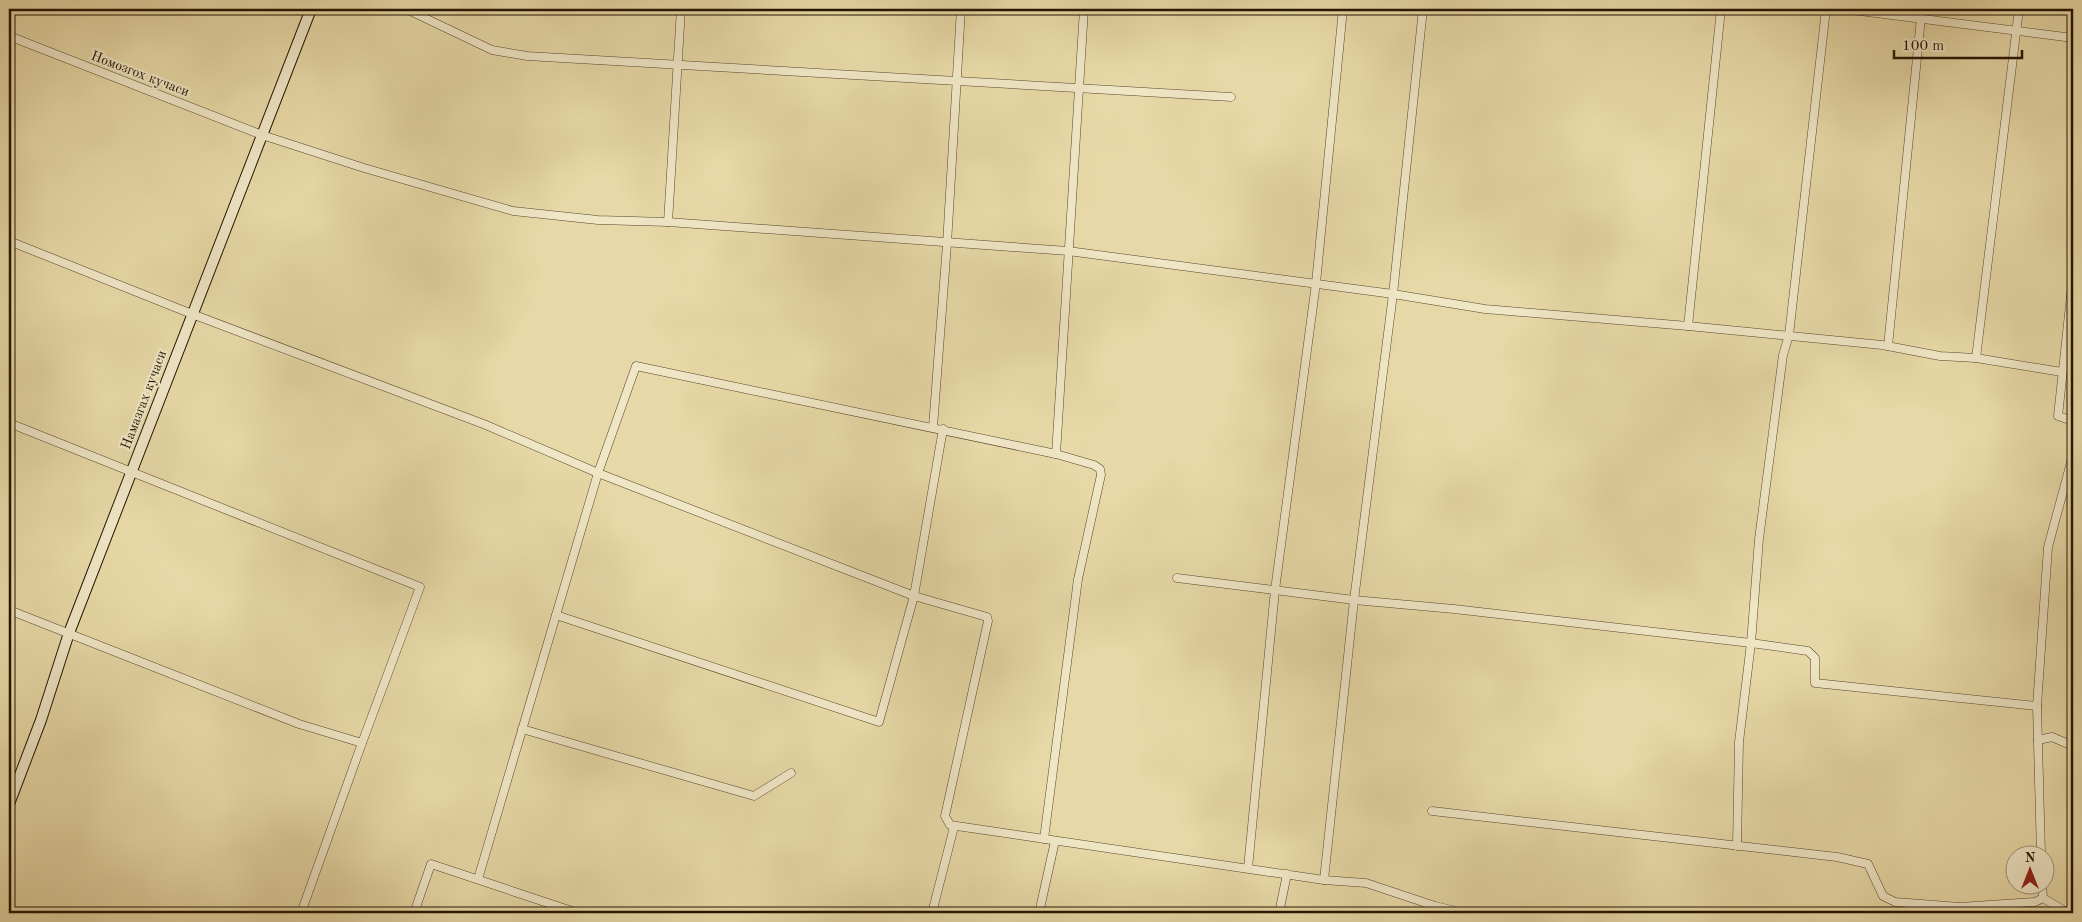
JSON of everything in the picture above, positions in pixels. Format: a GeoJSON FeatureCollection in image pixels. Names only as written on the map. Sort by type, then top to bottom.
{"type":"FeatureCollection","features":[{"type":"Feature","properties":{"kind":"street","name":"Намазгах кучаси"},"geometry":{"type":"LineString","coordinates":[[9,804],[41,720],[69,633],[311,9]]}},
{"type":"Feature","properties":{"kind":"street"},"geometry":{"type":"LineString","coordinates":[[406,9],[492,50],[527,56],[1231,97]]}},
{"type":"Feature","properties":{"kind":"street"},"geometry":{"type":"LineString","coordinates":[[668,222],[681,9]]}},
{"type":"Feature","properties":{"kind":"street"},"geometry":{"type":"LineString","coordinates":[[933,427],[947,244],[961,9]]}},
{"type":"Feature","properties":{"kind":"street"},"geometry":{"type":"LineString","coordinates":[[1056,454],[1084,9]]}},
{"type":"Feature","properties":{"kind":"street"},"geometry":{"type":"LineString","coordinates":[[1248,868],[1275,590],[1316,283],[1343,9]]}},
{"type":"Feature","properties":{"kind":"street"},"geometry":{"type":"LineString","coordinates":[[1324,880],[1354,600],[1393,294],[1423,9]]}},
{"type":"Feature","properties":{"kind":"street"},"geometry":{"type":"LineString","coordinates":[[1688,326],[1721,9]]}},
{"type":"Feature","properties":{"kind":"street"},"geometry":{"type":"LineString","coordinates":[[1737,846],[1738,742],[1751,643],[1759,539],[1783,355],[1789,335],[1826,9]]}},
{"type":"Feature","properties":{"kind":"street"},"geometry":{"type":"LineString","coordinates":[[1844,9],[2073,38]]}},
{"type":"Feature","properties":{"kind":"street"},"geometry":{"type":"LineString","coordinates":[[1976,358],[2019,9]]}},
{"type":"Feature","properties":{"kind":"street"},"geometry":{"type":"LineString","coordinates":[[1888,346],[1921,18]]}},
{"type":"Feature","properties":{"kind":"street","name":"Номозгох кучаси"},"geometry":{"type":"LineString","coordinates":[[9,36],[262,135],[364,168],[513,211],[598,220],[668,222],[947,244],[1068,251],[1316,283],[1485,309],[1789,335],[1888,346],[1940,356],[1976,358],[2062,372]]}},
{"type":"Feature","properties":{"kind":"street"},"geometry":{"type":"LineString","coordinates":[[9,241],[192,314],[486,425],[598,473],[914,596],[987,617],[988,621],[961,736],[945,816],[950,825],[954,827],[1324,880],[1366,883],[1435,906],[1464,913]]}},
{"type":"Feature","properties":{"kind":"street"},"geometry":{"type":"LineString","coordinates":[[2073,277],[2058,416],[2073,421]]}},
{"type":"Feature","properties":{"kind":"street"},"geometry":{"type":"LineString","coordinates":[[478,879],[598,473],[636,366],[1056,454],[1094,465],[1100,469],[1078,579],[1044,839]]}},
{"type":"Feature","properties":{"kind":"street"},"geometry":{"type":"LineString","coordinates":[[9,423],[420,587],[301,913]]}},
{"type":"Feature","properties":{"kind":"street"},"geometry":{"type":"LineString","coordinates":[[556,614],[879,722],[914,596],[943,429]]}},
{"type":"Feature","properties":{"kind":"street"},"geometry":{"type":"LineString","coordinates":[[2041,844],[2037,706],[2048,547],[2073,454]]}},
{"type":"Feature","properties":{"kind":"street"},"geometry":{"type":"LineString","coordinates":[[1177,578],[1354,600],[1454,609],[1808,651],[1815,658],[1815,683],[2037,706]]}},
{"type":"Feature","properties":{"kind":"street"},"geometry":{"type":"LineString","coordinates":[[9,610],[299,724],[362,743]]}},
{"type":"Feature","properties":{"kind":"street"},"geometry":{"type":"LineString","coordinates":[[522,729],[754,796],[791,773]]}},
{"type":"Feature","properties":{"kind":"street"},"geometry":{"type":"LineString","coordinates":[[2038,740],[2052,737],[2073,746]]}},
{"type":"Feature","properties":{"kind":"street"},"geometry":{"type":"LineString","coordinates":[[1432,811],[1838,857],[1868,864],[1883,896],[1895,902],[1960,910],[2035,902],[2043,898]]}},
{"type":"Feature","properties":{"kind":"street"},"geometry":{"type":"LineString","coordinates":[[932,913],[954,827]]}},
{"type":"Feature","properties":{"kind":"street"},"geometry":{"type":"LineString","coordinates":[[1039,913],[1056,841]]}},
{"type":"Feature","properties":{"kind":"street"},"geometry":{"type":"LineString","coordinates":[[414,913],[430,864],[578,913]]}},
{"type":"Feature","properties":{"kind":"street"},"geometry":{"type":"LineString","coordinates":[[1279,913],[1287,874]]}},
{"type":"Feature","properties":{"kind":"street"},"geometry":{"type":"LineString","coordinates":[[2043,894],[2043,898]]}},
{"type":"Feature","properties":{"kind":"street"},"geometry":{"type":"LineString","coordinates":[[2043,898],[2068,913]]}}]}
